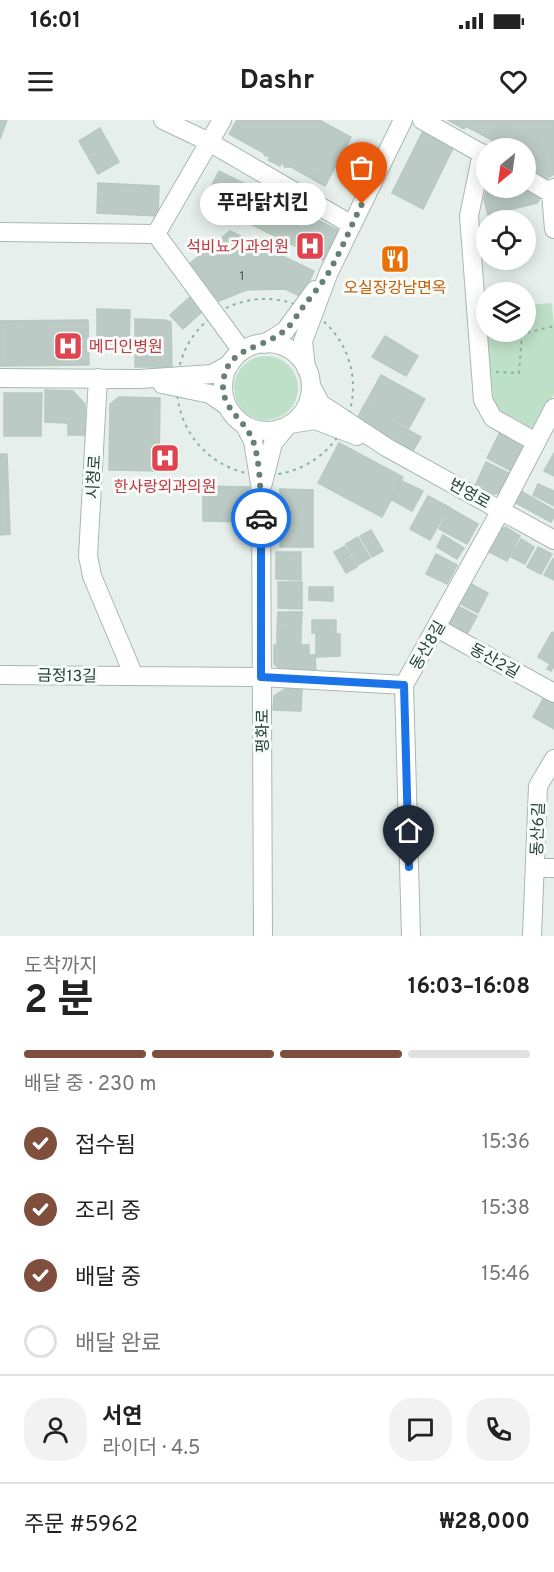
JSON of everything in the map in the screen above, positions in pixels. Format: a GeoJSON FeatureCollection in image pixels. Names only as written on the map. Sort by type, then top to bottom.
{"type":"FeatureCollection","features":[{"type":"Feature","properties":{"kind":"street"},"geometry":{"type":"LineString","coordinates":[[162,120],[209,142],[352,225]]}},
{"type":"Feature","properties":{"kind":"street"},"geometry":{"type":"LineString","coordinates":[[156,234],[222,120]]}},
{"type":"Feature","properties":{"kind":"street"},"geometry":{"type":"LineString","coordinates":[[261,480],[273,443],[297,419],[308,404],[309,377],[303,341],[308,311],[403,120]]}},
{"type":"Feature","properties":{"kind":"street"},"geometry":{"type":"LineString","coordinates":[[422,120],[476,150]]}},
{"type":"Feature","properties":{"kind":"street"},"geometry":{"type":"LineString","coordinates":[[536,183],[553,190],[554,230]]}},
{"type":"Feature","properties":{"kind":"street"},"geometry":{"type":"LineString","coordinates":[[476,187],[469,216],[483,400],[493,418],[536,442]]}},
{"type":"Feature","properties":{"kind":"street"},"geometry":{"type":"LineString","coordinates":[[0,232],[156,234]]}},
{"type":"Feature","properties":{"kind":"street"},"geometry":{"type":"LineString","coordinates":[[156,234],[215,315],[236,358]]}},
{"type":"Feature","properties":{"kind":"street"},"geometry":{"type":"LineString","coordinates":[[264,344],[285,331],[308,311]]}},
{"type":"Feature","properties":{"kind":"street"},"geometry":{"type":"LineString","coordinates":[[177,382],[212,374],[252,346],[277,345],[289,350],[299,358],[321,404],[345,426]]}},
{"type":"Feature","properties":{"kind":"street"},"geometry":{"type":"LineString","coordinates":[[227,406],[223,385],[225,374],[236,358]]}},
{"type":"Feature","properties":{"kind":"street"},"geometry":{"type":"LineString","coordinates":[[0,378],[98,378],[177,382],[210,393],[227,406],[244,424],[265,431],[315,420],[345,426]]}},
{"type":"Feature","properties":{"kind":"street","name":"시청로"},"geometry":{"type":"LineString","coordinates":[[98,378],[88,556],[92,576],[134,676]]}},
{"type":"Feature","properties":{"kind":"street","name":"동산8길"},"geometry":{"type":"LineString","coordinates":[[411,936],[404,685],[501,510],[554,408]]}},
{"type":"Feature","properties":{"kind":"street"},"geometry":{"type":"LineString","coordinates":[[244,424],[254,441],[261,480]]}},
{"type":"Feature","properties":{"kind":"street","name":"번영로"},"geometry":{"type":"LineString","coordinates":[[345,426],[554,540]]}},
{"type":"Feature","properties":{"kind":"street","name":"평화로"},"geometry":{"type":"LineString","coordinates":[[261,480],[263,936]]}},
{"type":"Feature","properties":{"kind":"street","name":"동산2길"},"geometry":{"type":"LineString","coordinates":[[437,628],[554,693]]}},
{"type":"Feature","properties":{"kind":"street","name":"금정13길"},"geometry":{"type":"LineString","coordinates":[[0,675],[261,677],[404,685]]}},
{"type":"Feature","properties":{"kind":"street","name":"동산6길"},"geometry":{"type":"LineString","coordinates":[[531,936],[538,786],[554,759]]}},
{"type":"Feature","properties":{"kind":"street","name":"동산6길"},"geometry":{"type":"LineString","coordinates":[[535,868],[554,868]]}},
{"type":"Feature","properties":{"kind":"path"},"geometry":{"type":"LineString","coordinates":[[258,298],[288,301],[308,311],[336,333],[350,359],[354,388],[345,426],[334,443],[313,462],[286,474],[261,480],[228,468],[204,452],[187,428],[177,401],[177,382],[187,344],[205,321],[215,315],[230,305],[258,298]]}},
{"type":"Feature","properties":{"kind":"path"},"geometry":{"type":"LineString","coordinates":[[481,371],[519,373],[522,334],[554,326]]}},
{"type":"Feature","properties":{"kind":"green space"},"geometry":{"type":"Polygon","coordinates":[[[552,303],[554,394],[533,435],[498,416],[490,399],[485,342],[536,342],[536,304],[552,303]]]}},
{"type":"Feature","properties":{"kind":"green space"},"geometry":{"type":"Polygon","coordinates":[[[266,356],[278,358],[289,365],[296,376],[298,388],[296,400],[289,411],[278,418],[266,420],[254,418],[243,411],[236,400],[234,388],[236,376],[243,365],[254,358],[266,356]]]}},
{"type":"Feature","properties":{"kind":"building"},"geometry":{"type":"Polygon","coordinates":[[[0,120],[7,120],[0,139],[0,120]]]}},
{"type":"Feature","properties":{"kind":"building"},"geometry":{"type":"Polygon","coordinates":[[[237,120],[319,120],[351,137],[325,186],[291,167],[285,167],[282,162],[280,166],[268,160],[270,156],[265,156],[264,153],[229,134],[237,120]]]}},
{"type":"Feature","properties":{"kind":"building"},"geometry":{"type":"Polygon","coordinates":[[[448,120],[469,120],[464,129],[448,120]]]}},
{"type":"Feature","properties":{"kind":"building"},"geometry":{"type":"Polygon","coordinates":[[[471,120],[502,120],[493,138],[488,138],[467,127],[471,120]]]}},
{"type":"Feature","properties":{"kind":"building"},"geometry":{"type":"Polygon","coordinates":[[[504,120],[554,120],[554,174],[545,180],[536,176],[536,138],[494,138],[504,120]]]}},
{"type":"Feature","properties":{"kind":"building"},"geometry":{"type":"Polygon","coordinates":[[[100,128],[119,162],[98,174],[79,141],[100,128]]]}},
{"type":"Feature","properties":{"kind":"building"},"geometry":{"type":"Polygon","coordinates":[[[424,129],[455,144],[423,209],[392,193],[424,129]]]}},
{"type":"Feature","properties":{"kind":"building"},"geometry":{"type":"Polygon","coordinates":[[[219,171],[338,230],[323,260],[204,201],[219,171]]]}},
{"type":"Feature","properties":{"kind":"building"},"geometry":{"type":"Polygon","coordinates":[[[98,183],[159,186],[158,216],[97,213],[98,183]]]}},
{"type":"Feature","properties":{"kind":"building"},"geometry":{"type":"Polygon","coordinates":[[[536,194],[541,197],[537,203],[508,210],[487,210],[484,199],[536,198],[536,194]]]}},
{"type":"Feature","properties":{"kind":"building"},"geometry":{"type":"Polygon","coordinates":[[[230,231],[314,271],[302,297],[285,289],[246,290],[219,301],[189,264],[230,231]]]}},
{"type":"Feature","properties":{"kind":"building"},"geometry":{"type":"Polygon","coordinates":[[[191,296],[204,310],[183,329],[170,315],[191,296]]]}},
{"type":"Feature","properties":{"kind":"building"},"geometry":{"type":"Polygon","coordinates":[[[97,309],[130,310],[129,345],[97,344],[97,309]]]}},
{"type":"Feature","properties":{"kind":"building"},"geometry":{"type":"Polygon","coordinates":[[[135,319],[171,322],[172,367],[135,367],[135,319]]]}},
{"type":"Feature","properties":{"kind":"building"},"geometry":{"type":"Polygon","coordinates":[[[88,320],[89,365],[0,366],[0,321],[88,320]]]}},
{"type":"Feature","properties":{"kind":"building"},"geometry":{"type":"Polygon","coordinates":[[[385,336],[418,356],[406,376],[372,357],[385,336]]]}},
{"type":"Feature","properties":{"kind":"building"},"geometry":{"type":"Polygon","coordinates":[[[381,375],[425,399],[409,428],[365,404],[381,375]]]}},
{"type":"Feature","properties":{"kind":"building"},"geometry":{"type":"Polygon","coordinates":[[[45,390],[73,391],[85,404],[85,435],[68,435],[68,423],[45,422],[45,390]]]}},
{"type":"Feature","properties":{"kind":"building"},"geometry":{"type":"Polygon","coordinates":[[[4,393],[42,393],[41,436],[4,436],[4,393]]]}},
{"type":"Feature","properties":{"kind":"building"},"geometry":{"type":"Polygon","coordinates":[[[119,397],[160,398],[159,471],[109,470],[110,404],[119,397]]]}},
{"type":"Feature","properties":{"kind":"building"},"geometry":{"type":"Polygon","coordinates":[[[364,405],[421,437],[413,451],[357,419],[364,405]]]}},
{"type":"Feature","properties":{"kind":"building"},"geometry":{"type":"Polygon","coordinates":[[[500,432],[526,446],[513,472],[487,458],[500,432]]]}},
{"type":"Feature","properties":{"kind":"building"},"geometry":{"type":"Polygon","coordinates":[[[339,443],[403,477],[382,517],[318,483],[339,443]]]}},
{"type":"Feature","properties":{"kind":"building"},"geometry":{"type":"Polygon","coordinates":[[[554,453],[554,476],[544,471],[554,453]]]}},
{"type":"Feature","properties":{"kind":"building"},"geometry":{"type":"Polygon","coordinates":[[[0,454],[7,454],[10,534],[0,535],[0,454]]]}},
{"type":"Feature","properties":{"kind":"building"},"geometry":{"type":"Polygon","coordinates":[[[486,462],[511,474],[502,493],[491,494],[475,486],[486,462]]]}},
{"type":"Feature","properties":{"kind":"building"},"geometry":{"type":"Polygon","coordinates":[[[402,481],[423,491],[412,511],[392,500],[402,481]]]}},
{"type":"Feature","properties":{"kind":"building"},"geometry":{"type":"Polygon","coordinates":[[[538,484],[554,491],[554,506],[533,495],[538,484]]]}},
{"type":"Feature","properties":{"kind":"building"},"geometry":{"type":"Polygon","coordinates":[[[203,486],[249,487],[249,522],[203,521],[203,486]]]}},
{"type":"Feature","properties":{"kind":"building"},"geometry":{"type":"Polygon","coordinates":[[[280,489],[313,490],[313,547],[280,547],[280,489]]]}},
{"type":"Feature","properties":{"kind":"building"},"geometry":{"type":"Polygon","coordinates":[[[521,491],[554,510],[551,522],[514,502],[521,491]]]}},
{"type":"Feature","properties":{"kind":"building"},"geometry":{"type":"Polygon","coordinates":[[[428,496],[449,507],[430,540],[410,529],[428,496]]]}},
{"type":"Feature","properties":{"kind":"building"},"geometry":{"type":"Polygon","coordinates":[[[450,508],[478,524],[467,544],[439,529],[450,508]]]}},
{"type":"Feature","properties":{"kind":"building"},"geometry":{"type":"Polygon","coordinates":[[[506,527],[520,536],[507,561],[485,550],[495,531],[506,527]]]}},
{"type":"Feature","properties":{"kind":"building"},"geometry":{"type":"Polygon","coordinates":[[[371,530],[383,551],[372,557],[360,536],[371,530]]]}},
{"type":"Feature","properties":{"kind":"building"},"geometry":{"type":"Polygon","coordinates":[[[443,535],[464,548],[457,559],[437,547],[443,535]]]}},
{"type":"Feature","properties":{"kind":"building"},"geometry":{"type":"Polygon","coordinates":[[[358,537],[370,558],[358,565],[346,544],[358,537]]]}},
{"type":"Feature","properties":{"kind":"building"},"geometry":{"type":"Polygon","coordinates":[[[521,539],[534,547],[525,564],[511,557],[521,539]]]}},
{"type":"Feature","properties":{"kind":"building"},"geometry":{"type":"Polygon","coordinates":[[[345,546],[357,567],[346,573],[334,552],[345,546]]]}},
{"type":"Feature","properties":{"kind":"building"},"geometry":{"type":"Polygon","coordinates":[[[538,547],[552,554],[541,574],[527,567],[538,547]]]}},
{"type":"Feature","properties":{"kind":"building"},"geometry":{"type":"Polygon","coordinates":[[[276,552],[301,552],[301,565],[276,565],[276,552]]]}},
{"type":"Feature","properties":{"kind":"building"},"geometry":{"type":"Polygon","coordinates":[[[436,554],[457,565],[447,584],[426,574],[436,554]]]}},
{"type":"Feature","properties":{"kind":"building"},"geometry":{"type":"Polygon","coordinates":[[[554,560],[554,580],[544,575],[554,560]]]}},
{"type":"Feature","properties":{"kind":"building"},"geometry":{"type":"Polygon","coordinates":[[[276,566],[301,566],[301,580],[276,579],[276,566]]]}},
{"type":"Feature","properties":{"kind":"building"},"geometry":{"type":"Polygon","coordinates":[[[278,582],[302,582],[302,595],[278,595],[278,582]]]}},
{"type":"Feature","properties":{"kind":"building"},"geometry":{"type":"Polygon","coordinates":[[[467,582],[488,593],[478,613],[457,602],[467,582]]]}},
{"type":"Feature","properties":{"kind":"building"},"geometry":{"type":"Polygon","coordinates":[[[309,587],[333,587],[333,601],[309,600],[309,587]]]}},
{"type":"Feature","properties":{"kind":"building"},"geometry":{"type":"Polygon","coordinates":[[[278,595],[302,595],[302,609],[278,608],[278,595]]]}},
{"type":"Feature","properties":{"kind":"building"},"geometry":{"type":"Polygon","coordinates":[[[456,605],[477,616],[466,636],[452,629],[448,620],[456,605]]]}},
{"type":"Feature","properties":{"kind":"building"},"geometry":{"type":"Polygon","coordinates":[[[278,612],[302,612],[301,631],[277,630],[278,612]]]}},
{"type":"Feature","properties":{"kind":"building"},"geometry":{"type":"Polygon","coordinates":[[[312,620],[336,620],[336,633],[312,633],[312,620]]]}},
{"type":"Feature","properties":{"kind":"building"},"geometry":{"type":"Polygon","coordinates":[[[277,630],[301,631],[301,644],[277,644],[277,630]]]}},
{"type":"Feature","properties":{"kind":"building"},"geometry":{"type":"Polygon","coordinates":[[[552,632],[554,633],[554,666],[551,671],[547,669],[550,664],[538,657],[552,632]]]}},
{"type":"Feature","properties":{"kind":"building"},"geometry":{"type":"Polygon","coordinates":[[[316,634],[340,634],[340,656],[316,657],[316,634]]]}},
{"type":"Feature","properties":{"kind":"building"},"geometry":{"type":"Polygon","coordinates":[[[274,645],[309,645],[309,655],[315,655],[316,672],[285,672],[274,664],[274,645]]]}},
{"type":"Feature","properties":{"kind":"building"},"geometry":{"type":"Polygon","coordinates":[[[285,689],[302,689],[301,711],[273,710],[274,696],[285,689]]]}},
{"type":"Feature","properties":{"kind":"building"},"geometry":{"type":"Polygon","coordinates":[[[544,697],[554,702],[554,729],[533,717],[544,697]]]}},
{"type":"Feature","properties":{"kind":"way so far"},"geometry":{"type":"LineString","coordinates":[[261,518],[261,490],[254,441],[244,424],[227,406],[223,385],[225,374],[235,357],[242,351],[264,344],[285,331],[329,272],[362,204]]}},
{"type":"Feature","properties":{"kind":"place","name":"푸라닭치킨"},"geometry":{"type":"Point","coordinates":[362,204]}},
{"type":"Feature","properties":{"kind":"place","name":"석비뇨기과의원"},"geometry":{"type":"Point","coordinates":[310,246]}},
{"type":"Feature","properties":{"kind":"place","name":"오실장강남면옥"},"geometry":{"type":"Point","coordinates":[395,259]}},
{"type":"Feature","properties":{"kind":"place","name":"메디인병원"},"geometry":{"type":"Point","coordinates":[68,346]}},
{"type":"Feature","properties":{"kind":"place","name":"한사랑외과의원"},"geometry":{"type":"Point","coordinates":[165,458]}},
{"type":"Feature","properties":{"kind":"route"},"geometry":{"type":"LineString","coordinates":[[261,518],[261,677],[404,685],[409,867]]}}]}
